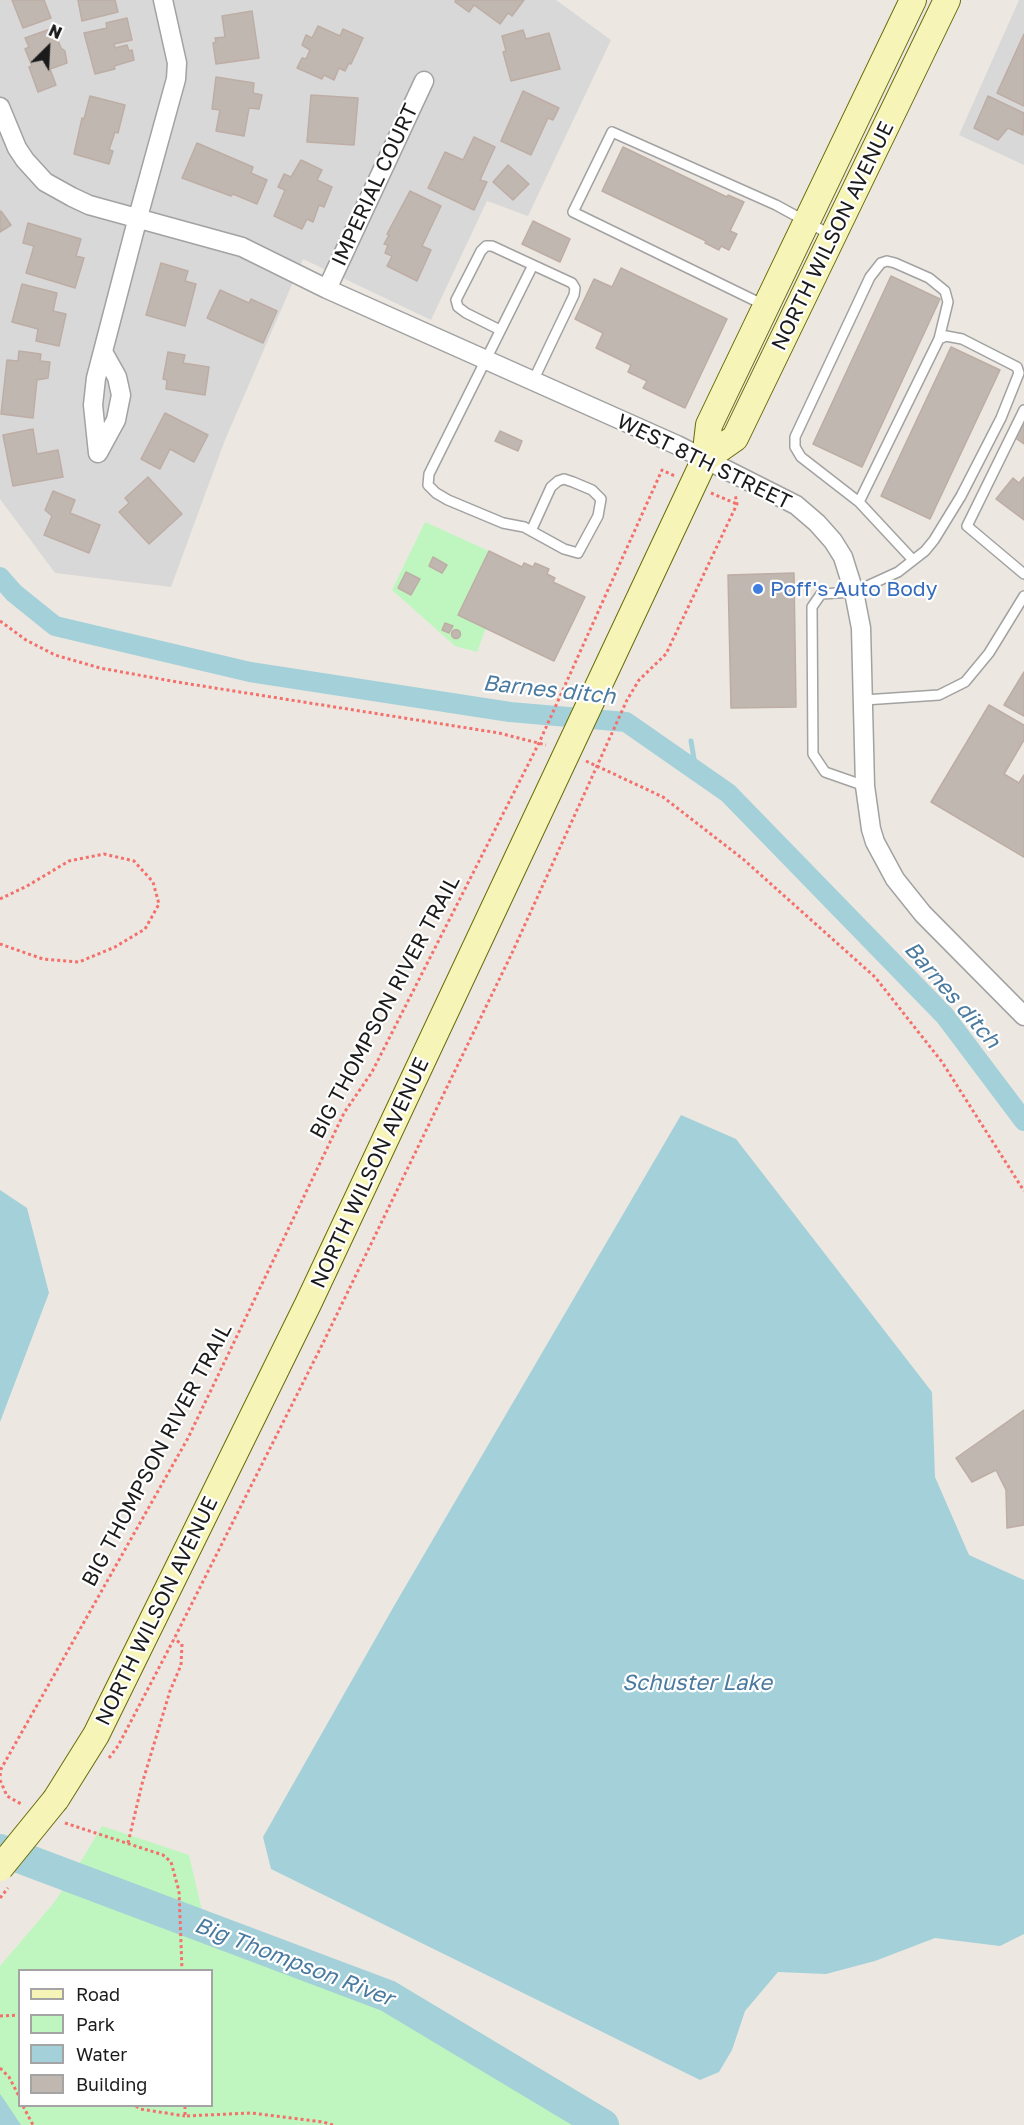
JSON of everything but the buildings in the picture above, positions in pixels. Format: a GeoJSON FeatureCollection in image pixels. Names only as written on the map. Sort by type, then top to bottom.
{"type":"FeatureCollection","features":[{"type":"Feature","properties":{"kind":"main road","name":"NORTH WILSON AVENUE"},"geometry":{"type":"LineString","coordinates":[[0,1868],[56,1799],[96,1735],[303,1314],[705,459],[710,425],[913,0]]}},
{"type":"Feature","properties":{"kind":"main road","name":"NORTH WILSON AVENUE"},"geometry":{"type":"LineString","coordinates":[[705,459],[735,438],[947,0]]}},
{"type":"Feature","properties":{"kind":"street"},"geometry":{"type":"LineString","coordinates":[[103,351],[176,79],[177,63],[163,0]]}},
{"type":"Feature","properties":{"kind":"street","name":"IMPERIAL COURT"},"geometry":{"type":"LineString","coordinates":[[327,289],[424,81]]}},
{"type":"Feature","properties":{"kind":"street","name":"WEST 8TH STREET"},"geometry":{"type":"LineString","coordinates":[[0,107],[17,148],[34,171],[45,182],[72,198],[89,205],[242,247],[327,289],[678,445],[796,506],[817,524],[833,541],[843,557],[854,592],[861,628],[865,786],[875,842],[895,879],[923,914],[1024,1016]]}},
{"type":"Feature","properties":{"kind":"lane"},"geometry":{"type":"LineString","coordinates":[[766,306],[573,212],[612,132],[776,205],[832,236]]}},
{"type":"Feature","properties":{"kind":"lane"},"geometry":{"type":"LineString","coordinates":[[500,330],[458,308],[456,300],[481,251],[486,246],[492,246],[572,283],[575,288],[574,295],[533,381]]}},
{"type":"Feature","properties":{"kind":"lane"},"geometry":{"type":"LineString","coordinates":[[859,502],[939,339],[948,303],[945,291],[928,278],[895,262],[881,262],[870,277],[795,437],[795,447],[801,457],[859,502],[914,560]]}},
{"type":"Feature","properties":{"kind":"lane"},"geometry":{"type":"LineString","coordinates":[[531,531],[551,487],[558,481],[564,479],[573,482],[592,490],[602,499],[598,516],[578,553],[564,549],[531,531],[524,526],[503,523],[448,500],[428,485],[429,474],[533,264]]}},
{"type":"Feature","properties":{"kind":"lane"},"geometry":{"type":"LineString","coordinates":[[865,786],[825,772],[813,754],[812,607],[820,594],[854,592],[898,572],[934,540],[961,496],[1001,418],[1019,372],[1017,368],[962,339],[946,336],[939,339]]}},
{"type":"Feature","properties":{"kind":"lane"},"geometry":{"type":"LineString","coordinates":[[1024,410],[967,526],[1024,574]]}},
{"type":"Feature","properties":{"kind":"lane"},"geometry":{"type":"LineString","coordinates":[[864,700],[939,695],[965,682],[989,653],[1024,596]]}},
{"type":"Feature","properties":{"kind":"path"},"geometry":{"type":"LineString","coordinates":[[105,1764],[118,1746],[174,1639],[364,1259],[512,952],[627,700],[639,680],[666,654],[737,504],[734,488],[738,475]]}},
{"type":"Feature","properties":{"kind":"path"},"geometry":{"type":"LineString","coordinates":[[0,621],[26,640],[55,655],[100,668],[499,734],[538,743]]}},
{"type":"Feature","properties":{"kind":"path","name":"BIG THOMPSON RIVER TRAIL"},"geometry":{"type":"LineString","coordinates":[[17,1802],[7,1796],[0,1778],[1,1769],[188,1437],[344,1113],[372,1072],[568,679]]}},
{"type":"Feature","properties":{"kind":"path"},"geometry":{"type":"LineString","coordinates":[[569,751],[597,767],[663,797],[743,859],[875,977],[942,1062],[1024,1191]]}},
{"type":"Feature","properties":{"kind":"path"},"geometry":{"type":"LineString","coordinates":[[0,899],[69,861],[104,854],[134,861],[153,882],[159,904],[145,929],[115,947],[78,962],[43,959],[0,944]]}},
{"type":"Feature","properties":{"kind":"path"},"geometry":{"type":"LineString","coordinates":[[128,1844],[142,1784],[170,1691],[181,1665],[182,1644],[174,1639]]}},
{"type":"Feature","properties":{"kind":"path"},"geometry":{"type":"LineString","coordinates":[[70,1825],[163,1856],[171,1862],[178,1891],[182,1969]]}},
{"type":"Feature","properties":{"kind":"path"},"geometry":{"type":"LineString","coordinates":[[0,2016],[18,2015]]}},
{"type":"Feature","properties":{"kind":"path"},"geometry":{"type":"LineString","coordinates":[[0,2068],[9,2077],[18,2094]]}},
{"type":"Feature","properties":{"kind":"path"},"geometry":{"type":"LineString","coordinates":[[24,2107],[33,2125]]}},
{"type":"Feature","properties":{"kind":"path"},"geometry":{"type":"LineString","coordinates":[[137,2107],[185,2116],[251,2113],[333,2125]]}},
{"type":"Feature","properties":{"kind":"path"},"geometry":{"type":"LineString","coordinates":[[185,2107],[185,2116]]}},
{"type":"Feature","properties":{"kind":"shaded area"},"geometry":{"type":"Polygon","coordinates":[[[0,0],[556,0],[611,40],[528,216],[487,201],[431,320],[303,259],[225,440],[171,587],[55,573],[0,499],[0,0]]]}},
{"type":"Feature","properties":{"kind":"shaded area"},"geometry":{"type":"Polygon","coordinates":[[[1019,0],[1024,0],[1024,165],[959,135],[1019,0]]]}},
{"type":"Feature","properties":{"kind":"green space"},"geometry":{"type":"Polygon","coordinates":[[[425,522],[489,551],[459,615],[486,628],[477,652],[455,646],[392,590],[425,522]]]}},
{"type":"Feature","properties":{"kind":"green space"},"geometry":{"type":"Polygon","coordinates":[[[102,1826],[189,1855],[206,1928],[381,1987],[621,2125],[0,2125],[0,1966],[52,1905],[102,1826]]]}},
{"type":"Feature","properties":{"kind":"water","name":"Schuster Lake"},"geometry":{"type":"Polygon","coordinates":[[[681,1115],[736,1139],[932,1392],[935,1477],[969,1555],[1024,1580],[1024,1934],[1000,1946],[935,1938],[875,1961],[826,1974],[778,1972],[745,2011],[732,2050],[719,2072],[700,2080],[271,1869],[263,1837],[394,1606],[681,1115]]]}},
{"type":"Feature","properties":{"kind":"water"},"geometry":{"type":"Polygon","coordinates":[[[0,1190],[27,1208],[49,1293],[0,1422],[0,1190]]]}},
{"type":"Feature","properties":{"kind":"water"},"geometry":{"type":"Polygon","coordinates":[[[0,2094],[3,2098],[21,2125],[0,2125],[0,2094]]]}},
{"type":"Feature","properties":{"kind":"waterway","name":"Barnes ditch"},"geometry":{"type":"LineString","coordinates":[[0,577],[14,593],[55,626],[250,672],[510,712],[626,722],[728,793],[945,1016],[1024,1121]]}},
{"type":"Feature","properties":{"kind":"waterway"},"geometry":{"type":"LineString","coordinates":[[691,741],[696,771]]}},
{"type":"Feature","properties":{"kind":"waterway","name":"Big Thompson River"},"geometry":{"type":"LineString","coordinates":[[0,1850],[388,1996],[603,2125]]}},
{"type":"Feature","properties":{"kind":"place","name":"Poff's Auto Body"},"geometry":{"type":"Point","coordinates":[758,589]}}]}
